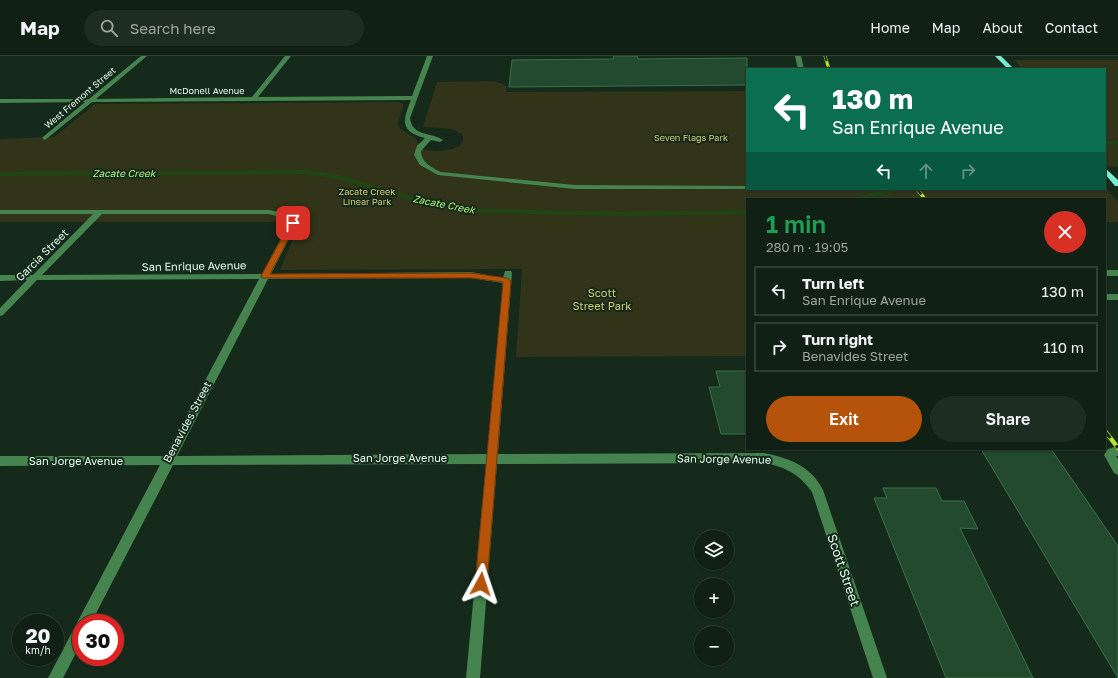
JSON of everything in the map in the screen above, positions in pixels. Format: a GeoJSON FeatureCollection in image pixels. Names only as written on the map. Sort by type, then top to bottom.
{"type":"FeatureCollection","features":[{"type":"Feature","properties":{"kind":"main road"},"geometry":{"type":"LineString","coordinates":[[998,56],[1010,68]]}},
{"type":"Feature","properties":{"kind":"main road"},"geometry":{"type":"LineString","coordinates":[[1106,171],[1118,184]]}},
{"type":"Feature","properties":{"kind":"street","name":"West Fremont Street"},"geometry":{"type":"LineString","coordinates":[[45,138],[144,56]]}},
{"type":"Feature","properties":{"kind":"street"},"geometry":{"type":"LineString","coordinates":[[254,99],[288,56]]}},
{"type":"Feature","properties":{"kind":"street"},"geometry":{"type":"LineString","coordinates":[[430,56],[406,124],[409,128],[440,140]]}},
{"type":"Feature","properties":{"kind":"street"},"geometry":{"type":"LineString","coordinates":[[798,56],[801,68]]}},
{"type":"Feature","properties":{"kind":"street","name":"McDonell Avenue"},"geometry":{"type":"LineString","coordinates":[[0,101],[414,98]]}},
{"type":"Feature","properties":{"kind":"street"},"geometry":{"type":"LineString","coordinates":[[430,137],[419,147],[418,154],[421,163],[428,170],[440,174],[575,187],[746,188]]}},
{"type":"Feature","properties":{"kind":"street"},"geometry":{"type":"LineString","coordinates":[[0,212],[99,212]]}},
{"type":"Feature","properties":{"kind":"street","name":"Benavides Street"},"geometry":{"type":"LineString","coordinates":[[89,614],[293,223],[290,217],[269,212],[99,212]]}},
{"type":"Feature","properties":{"kind":"street","name":"Garcia Street"},"geometry":{"type":"LineString","coordinates":[[0,313],[99,212]]}},
{"type":"Feature","properties":{"kind":"street"},"geometry":{"type":"LineString","coordinates":[[1106,273],[1118,274]]}},
{"type":"Feature","properties":{"kind":"street","name":"San Enrique Avenue"},"geometry":{"type":"LineString","coordinates":[[0,278],[471,275],[508,277],[493,458]]}},
{"type":"Feature","properties":{"kind":"street"},"geometry":{"type":"LineString","coordinates":[[1106,297],[1118,297]]}},
{"type":"Feature","properties":{"kind":"street"},"geometry":{"type":"LineString","coordinates":[[1115,452],[1110,455],[1118,470]]}},
{"type":"Feature","properties":{"kind":"street"},"geometry":{"type":"LineString","coordinates":[[473,678],[493,458]]}},
{"type":"Feature","properties":{"kind":"street","name":"San Jorge Avenue"},"geometry":{"type":"LineString","coordinates":[[0,461],[764,458],[785,462],[798,467]]}},
{"type":"Feature","properties":{"kind":"street","name":"Scott Street"},"geometry":{"type":"LineString","coordinates":[[798,467],[808,476],[817,490],[880,678]]}},
{"type":"Feature","properties":{"kind":"street"},"geometry":{"type":"LineString","coordinates":[[55,678],[72,645]]}},
{"type":"Feature","properties":{"kind":"green space"},"geometry":{"type":"Polygon","coordinates":[[[1014,60],[1118,60],[1118,167],[1106,166],[1106,68],[1022,68],[1014,60]]]}},
{"type":"Feature","properties":{"kind":"green space","name":"Zacate Creek Linear Park"},"geometry":{"type":"Polygon","coordinates":[[[494,81],[507,86],[506,92],[746,91],[746,190],[1106,190],[1106,188],[1118,202],[1118,222],[1106,222],[1106,198],[746,198],[746,356],[516,357],[522,269],[280,270],[300,222],[0,222],[0,139],[54,137],[95,104],[398,102],[404,104],[398,123],[399,128],[415,138],[422,149],[441,151],[449,150],[461,145],[463,140],[462,134],[452,129],[423,127],[437,82],[494,81]]]}},
{"type":"Feature","properties":{"kind":"building"},"geometry":{"type":"Polygon","coordinates":[[[613,56],[637,56],[638,59],[747,58],[746,85],[509,87],[512,60],[614,59],[613,56]]]}},
{"type":"Feature","properties":{"kind":"building"},"geometry":{"type":"Polygon","coordinates":[[[716,371],[746,371],[746,434],[721,434],[709,387],[720,387],[716,371]]]}},
{"type":"Feature","properties":{"kind":"building"},"geometry":{"type":"Polygon","coordinates":[[[982,450],[1052,450],[1118,546],[1118,678],[982,450]]]}},
{"type":"Feature","properties":{"kind":"building"},"geometry":{"type":"Polygon","coordinates":[[[883,488],[936,488],[942,501],[964,501],[978,529],[960,528],[1033,678],[946,678],[874,498],[887,498],[883,488]]]}},
{"type":"Feature","properties":{"kind":"waterway","name":"Zacate Creek"},"geometry":{"type":"LineString","coordinates":[[1106,143],[1118,142]]}},
{"type":"Feature","properties":{"kind":"waterway","name":"Zacate Creek"},"geometry":{"type":"LineString","coordinates":[[0,174],[305,172],[334,176],[425,202],[483,211],[626,214],[746,212]]}},
{"type":"Feature","properties":{"kind":"waterway","name":"Zacate Creek"},"geometry":{"type":"LineString","coordinates":[[860,198],[892,190]]}},
{"type":"Feature","properties":{"kind":"railway"},"geometry":{"type":"LineString","coordinates":[[825,56],[829,68]]}},
{"type":"Feature","properties":{"kind":"railway"},"geometry":{"type":"LineString","coordinates":[[918,190],[924,198]]}},
{"type":"Feature","properties":{"kind":"railway"},"geometry":{"type":"LineString","coordinates":[[1106,432],[1118,448]]}},
{"type":"Feature","properties":{"kind":"route"},"geometry":{"type":"LineString","coordinates":[[293,223],[265,276],[471,275],[507,281],[481,584]]}},
{"type":"Feature","properties":{"kind":"park label","name":"Seven Flags Park"},"geometry":{"type":"Point","coordinates":[691,138]}},
{"type":"Feature","properties":{"kind":"park label","name":"Scott Street Park"},"geometry":{"type":"Point","coordinates":[602,299]}}]}
